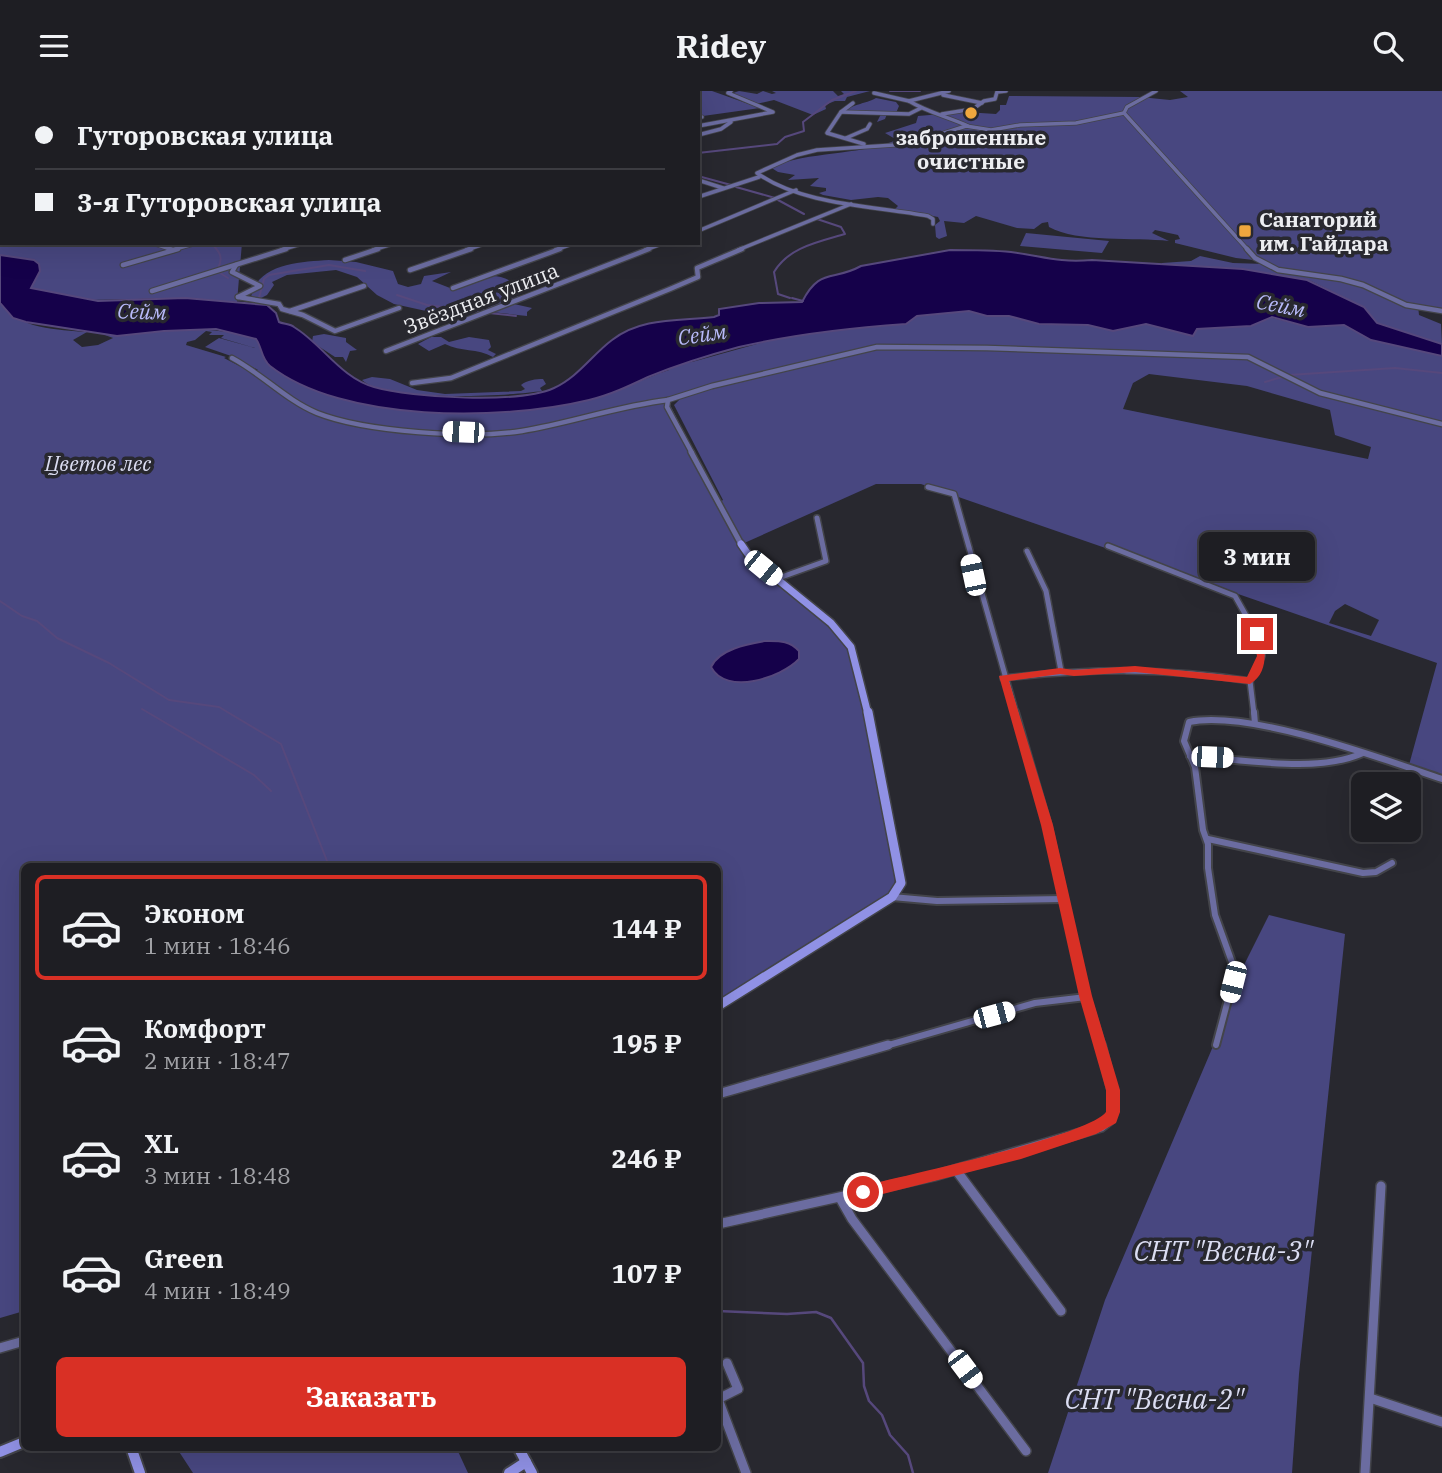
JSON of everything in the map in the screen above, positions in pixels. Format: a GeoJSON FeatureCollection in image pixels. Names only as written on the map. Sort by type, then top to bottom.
{"type":"FeatureCollection","features":[{"type":"Feature","properties":{"kind":"street"},"geometry":{"type":"LineString","coordinates":[[700,126],[773,112],[728,93],[730,91]]}},
{"type":"Feature","properties":{"kind":"street"},"geometry":{"type":"LineString","coordinates":[[909,101],[949,91]]}},
{"type":"Feature","properties":{"kind":"street"},"geometry":{"type":"LineString","coordinates":[[942,114],[971,109],[996,98],[998,92],[1006,91]]}},
{"type":"Feature","properties":{"kind":"street"},"geometry":{"type":"LineString","coordinates":[[1124,113],[1126,107],[1157,91]]}},
{"type":"Feature","properties":{"kind":"street"},"geometry":{"type":"LineString","coordinates":[[874,93],[905,98],[921,108],[970,126],[991,130],[1034,124],[1093,121],[1124,113]]}},
{"type":"Feature","properties":{"kind":"street"},"geometry":{"type":"LineString","coordinates":[[941,95],[982,103]]}},
{"type":"Feature","properties":{"kind":"street"},"geometry":{"type":"LineString","coordinates":[[853,103],[841,112],[827,133],[866,145]]}},
{"type":"Feature","properties":{"kind":"street"},"geometry":{"type":"LineString","coordinates":[[841,112],[912,114],[921,108]]}},
{"type":"Feature","properties":{"kind":"street"},"geometry":{"type":"LineString","coordinates":[[1124,113],[1258,261],[1282,271],[1352,282],[1406,305],[1442,311]]}},
{"type":"Feature","properties":{"kind":"street"},"geometry":{"type":"LineString","coordinates":[[700,134],[722,129],[733,121]]}},
{"type":"Feature","properties":{"kind":"street"},"geometry":{"type":"LineString","coordinates":[[846,138],[867,129],[870,124]]}},
{"type":"Feature","properties":{"kind":"street"},"geometry":{"type":"LineString","coordinates":[[759,177],[757,173],[760,170],[805,153],[866,145],[910,144],[970,126]]}},
{"type":"Feature","properties":{"kind":"street"},"geometry":{"type":"LineString","coordinates":[[700,196],[737,187],[759,177],[851,204],[925,215],[932,217],[933,224]]}},
{"type":"Feature","properties":{"kind":"street"},"geometry":{"type":"LineString","coordinates":[[700,181],[727,189]]}},
{"type":"Feature","properties":{"kind":"street"},"geometry":{"type":"LineString","coordinates":[[700,230],[796,190]]}},
{"type":"Feature","properties":{"kind":"street"},"geometry":{"type":"LineString","coordinates":[[412,383],[451,378],[698,277],[700,275],[697,268],[707,263],[851,204]]}},
{"type":"Feature","properties":{"kind":"street"},"geometry":{"type":"LineString","coordinates":[[158,245],[174,250]]}},
{"type":"Feature","properties":{"kind":"street"},"geometry":{"type":"LineString","coordinates":[[123,265],[190,245]]}},
{"type":"Feature","properties":{"kind":"street"},"geometry":{"type":"LineString","coordinates":[[152,292],[298,245]]}},
{"type":"Feature","properties":{"kind":"street"},"geometry":{"type":"LineString","coordinates":[[345,260],[388,245]]}},
{"type":"Feature","properties":{"kind":"street"},"geometry":{"type":"LineString","coordinates":[[410,270],[481,245]]}},
{"type":"Feature","properties":{"kind":"street"},"geometry":{"type":"LineString","coordinates":[[453,288],[570,245]]}},
{"type":"Feature","properties":{"kind":"street","name":"Звёздная улица"},"geometry":{"type":"LineString","coordinates":[[386,351],[659,245]]}},
{"type":"Feature","properties":{"kind":"street"},"geometry":{"type":"LineString","coordinates":[[236,265],[232,272],[260,286],[238,296],[279,304],[282,309],[335,331],[399,308]]}},
{"type":"Feature","properties":{"kind":"street"},"geometry":{"type":"LineString","coordinates":[[290,311],[364,286]]}},
{"type":"Feature","properties":{"kind":"street"},"geometry":{"type":"LineString","coordinates":[[232,358],[314,412],[393,428],[458,432],[519,431],[668,400],[712,386],[877,347],[1248,357],[1320,393],[1442,424]]}},
{"type":"Feature","properties":{"kind":"street"},"geometry":{"type":"LineString","coordinates":[[668,400],[667,407],[750,557],[831,623],[851,646],[862,683],[901,869],[901,883],[892,897],[721,1004]]}},
{"type":"Feature","properties":{"kind":"street"},"geometry":{"type":"LineString","coordinates":[[721,1223],[956,1170],[1096,1128],[1111,1119],[1113,1090],[1086,996],[1047,825],[973,575],[954,494],[928,487]]}},
{"type":"Feature","properties":{"kind":"street"},"geometry":{"type":"LineString","coordinates":[[776,579],[826,561],[817,518]]}},
{"type":"Feature","properties":{"kind":"street"},"geometry":{"type":"LineString","coordinates":[[1108,546],[1235,596],[1262,645],[1262,656],[1250,681],[1255,724]]}},
{"type":"Feature","properties":{"kind":"street"},"geometry":{"type":"LineString","coordinates":[[1027,551],[1046,591],[1060,671]]}},
{"type":"Feature","properties":{"kind":"street"},"geometry":{"type":"LineString","coordinates":[[1003,678],[1060,671],[1074,673],[1150,670],[1250,681]]}},
{"type":"Feature","properties":{"kind":"street"},"geometry":{"type":"LineString","coordinates":[[1216,1045],[1233,982],[1233,965],[1215,915],[1208,868],[1208,839],[1203,830],[1195,767],[1184,736],[1190,720],[1209,718],[1255,724],[1363,753],[1442,779]]}},
{"type":"Feature","properties":{"kind":"street"},"geometry":{"type":"LineString","coordinates":[[1190,755],[1319,763],[1349,761],[1363,753]]}},
{"type":"Feature","properties":{"kind":"street"},"geometry":{"type":"LineString","coordinates":[[1208,839],[1363,873],[1376,872],[1392,863]]}},
{"type":"Feature","properties":{"kind":"street"},"geometry":{"type":"LineString","coordinates":[[892,897],[950,902],[1064,899]]}},
{"type":"Feature","properties":{"kind":"street"},"geometry":{"type":"LineString","coordinates":[[721,1093],[1035,1003],[1086,996]]}},
{"type":"Feature","properties":{"kind":"street"},"geometry":{"type":"LineString","coordinates":[[956,1170],[1061,1311]]}},
{"type":"Feature","properties":{"kind":"street"},"geometry":{"type":"LineString","coordinates":[[1365,1473],[1381,1186]]}},
{"type":"Feature","properties":{"kind":"street"},"geometry":{"type":"LineString","coordinates":[[840,1198],[852,1219],[1026,1451]]}},
{"type":"Feature","properties":{"kind":"street"},"geometry":{"type":"LineString","coordinates":[[0,1348],[21,1342]]}},
{"type":"Feature","properties":{"kind":"street"},"geometry":{"type":"LineString","coordinates":[[721,1398],[738,1389],[727,1363]]}},
{"type":"Feature","properties":{"kind":"street"},"geometry":{"type":"LineString","coordinates":[[1370,1398],[1442,1422]]}},
{"type":"Feature","properties":{"kind":"street"},"geometry":{"type":"LineString","coordinates":[[721,1407],[746,1473]]}},
{"type":"Feature","properties":{"kind":"street"},"geometry":{"type":"LineString","coordinates":[[0,1452],[21,1443]]}},
{"type":"Feature","properties":{"kind":"street"},"geometry":{"type":"LineString","coordinates":[[132,1451],[140,1473]]}},
{"type":"Feature","properties":{"kind":"street"},"geometry":{"type":"LineString","coordinates":[[509,1473],[529,1468],[520,1451]]}},
{"type":"Feature","properties":{"kind":"green space"},"geometry":{"type":"Polygon","coordinates":[[[700,91],[712,91],[760,108],[700,115],[700,91]]]}},
{"type":"Feature","properties":{"kind":"green space"},"geometry":{"type":"Polygon","coordinates":[[[739,91],[757,94],[763,91],[772,94],[776,93],[772,91],[833,91],[838,96],[844,94],[841,91],[870,91],[847,97],[845,101],[825,105],[826,109],[813,115],[774,100],[756,104],[730,94],[739,91]]]}},
{"type":"Feature","properties":{"kind":"green space"},"geometry":{"type":"Polygon","coordinates":[[[1180,91],[1442,91],[1442,310],[1418,306],[1419,315],[1441,324],[1442,344],[1377,323],[1364,307],[1311,281],[1243,269],[1162,266],[1162,263],[1191,261],[1200,256],[1233,263],[1265,264],[1262,261],[1236,258],[1175,243],[1175,240],[1180,239],[1178,235],[1155,230],[1152,233],[1169,241],[1091,237],[1061,232],[1049,227],[1048,222],[1034,229],[1017,228],[976,216],[964,223],[944,221],[947,236],[939,239],[936,237],[935,225],[940,221],[938,217],[895,209],[898,206],[888,198],[851,200],[823,195],[819,193],[826,191],[826,188],[810,186],[819,178],[788,180],[795,175],[778,172],[770,167],[801,158],[866,149],[897,140],[885,133],[916,123],[918,116],[965,112],[996,114],[1000,105],[1006,105],[1009,96],[1140,97],[1170,100],[1188,97],[1180,91]]]}},
{"type":"Feature","properties":{"kind":"green space"},"geometry":{"type":"Polygon","coordinates":[[[876,98],[896,102],[899,106],[896,113],[887,114],[885,119],[877,122],[881,114],[843,112],[853,107],[876,98]]]}},
{"type":"Feature","properties":{"kind":"green space"},"geometry":{"type":"Polygon","coordinates":[[[1026,233],[1109,241],[1102,253],[1020,246],[1026,233]]]}},
{"type":"Feature","properties":{"kind":"green space"},"geometry":{"type":"Polygon","coordinates":[[[0,245],[242,245],[237,302],[185,298],[89,300],[31,288],[36,277],[34,260],[0,255],[0,245]]]}},
{"type":"Feature","properties":{"kind":"green space"},"geometry":{"type":"Polygon","coordinates":[[[329,260],[356,262],[393,271],[398,284],[408,287],[421,284],[424,276],[451,272],[432,281],[450,288],[477,278],[502,277],[519,287],[518,298],[514,304],[532,308],[527,312],[527,316],[491,312],[449,316],[394,304],[377,295],[357,277],[336,270],[287,275],[272,282],[274,285],[267,295],[259,299],[251,297],[255,286],[271,271],[293,264],[329,260]]]}},
{"type":"Feature","properties":{"kind":"green space","name":"Цветов лес"},"geometry":{"type":"Polygon","coordinates":[[[0,303],[7,312],[39,327],[87,332],[73,340],[82,347],[98,345],[113,338],[105,335],[176,330],[222,331],[256,339],[270,366],[302,385],[339,398],[381,407],[470,414],[513,412],[589,400],[669,370],[665,365],[692,362],[793,334],[906,324],[917,316],[969,311],[987,316],[1009,316],[1039,324],[1088,325],[1113,331],[1146,324],[1193,336],[1197,329],[1248,326],[1269,317],[1308,327],[1344,325],[1371,340],[1442,356],[1442,776],[1409,765],[1437,663],[921,484],[876,484],[742,544],[750,557],[849,640],[864,705],[895,881],[891,894],[721,999],[721,863],[21,863],[21,1312],[0,1318],[0,303]],[[206,331],[186,345],[226,357],[224,358],[251,372],[258,370],[234,357],[205,347],[219,338],[255,348],[221,338],[224,335],[209,335],[212,332],[206,331]],[[1149,374],[1133,383],[1123,409],[1368,459],[1371,447],[1335,435],[1330,410],[1247,386],[1149,374]],[[710,388],[672,400],[670,405],[720,502],[723,500],[674,405],[680,399],[710,388]],[[1345,604],[1335,611],[1329,623],[1371,636],[1379,620],[1345,604]]]}},
{"type":"Feature","properties":{"kind":"green space"},"geometry":{"type":"Polygon","coordinates":[[[324,334],[346,338],[346,342],[357,350],[350,351],[346,362],[343,357],[335,357],[312,342],[313,336],[324,334]]]}},
{"type":"Feature","properties":{"kind":"green space"},"geometry":{"type":"Polygon","coordinates":[[[431,337],[441,337],[449,342],[469,337],[489,340],[491,347],[488,350],[496,354],[493,357],[445,344],[429,351],[418,344],[431,337]]]}},
{"type":"Feature","properties":{"kind":"green space"},"geometry":{"type":"Polygon","coordinates":[[[372,377],[390,379],[417,390],[445,394],[521,391],[525,389],[521,385],[537,379],[543,379],[546,384],[540,388],[542,391],[525,393],[421,395],[375,387],[362,380],[372,377]]]}},
{"type":"Feature","properties":{"kind":"green space","name":"СНТ \"Весна-3\""},"geometry":{"type":"Polygon","coordinates":[[[1269,915],[1345,934],[1299,1374],[1292,1473],[1048,1473],[1105,1300],[1214,1044],[1239,975],[1269,915]]]}},
{"type":"Feature","properties":{"kind":"green space"},"geometry":{"type":"Polygon","coordinates":[[[179,1451],[458,1451],[468,1473],[193,1473],[179,1451]]]}},
{"type":"Feature","properties":{"kind":"water","name":"Сейм"},"geometry":{"type":"Polygon","coordinates":[[[950,250],[1011,252],[1069,261],[1243,269],[1307,280],[1364,307],[1377,323],[1442,344],[1442,356],[1371,340],[1344,325],[1308,327],[1272,317],[1251,326],[1197,329],[1193,336],[1146,324],[1113,331],[1088,325],[1039,324],[1009,316],[987,316],[969,311],[917,316],[906,324],[781,338],[739,347],[670,368],[589,400],[513,412],[469,414],[380,407],[338,398],[301,385],[270,366],[256,339],[216,329],[117,336],[26,322],[13,318],[0,303],[0,255],[34,260],[39,264],[40,271],[31,288],[98,301],[185,298],[267,305],[276,313],[279,322],[293,326],[304,334],[342,369],[362,383],[413,394],[492,398],[538,393],[554,388],[570,378],[612,340],[635,327],[661,321],[714,317],[719,315],[719,309],[759,303],[802,302],[821,279],[861,266],[950,250]]]}},
{"type":"Feature","properties":{"kind":"water"},"geometry":{"type":"Polygon","coordinates":[[[765,641],[788,643],[799,651],[799,659],[780,672],[754,681],[729,681],[718,676],[711,667],[727,652],[765,641]]]}},
{"type":"Feature","properties":{"kind":"waterway"},"geometry":{"type":"LineString","coordinates":[[700,153],[777,144],[785,137],[804,131],[803,122],[832,100],[856,91]]}},
{"type":"Feature","properties":{"kind":"waterway"},"geometry":{"type":"LineString","coordinates":[[890,91],[920,91]]}},
{"type":"Feature","properties":{"kind":"waterway"},"geometry":{"type":"LineString","coordinates":[[700,177],[731,185]]}},
{"type":"Feature","properties":{"kind":"waterway"},"geometry":{"type":"LineString","coordinates":[[736,187],[775,198]]}},
{"type":"Feature","properties":{"kind":"waterway"},"geometry":{"type":"LineString","coordinates":[[778,200],[804,214]]}},
{"type":"Feature","properties":{"kind":"waterway"},"geometry":{"type":"LineString","coordinates":[[790,298],[778,294],[774,272],[780,264],[796,251],[845,234],[841,227],[817,219]]}},
{"type":"Feature","properties":{"kind":"waterway"},"geometry":{"type":"LineString","coordinates":[[213,245],[220,254],[218,268]]}},
{"type":"Feature","properties":{"kind":"waterway"},"geometry":{"type":"LineString","coordinates":[[259,298],[264,279],[269,275],[329,265],[365,271]]}},
{"type":"Feature","properties":{"kind":"waterway"},"geometry":{"type":"LineString","coordinates":[[220,273],[228,278]]}},
{"type":"Feature","properties":{"kind":"waterway"},"geometry":{"type":"LineString","coordinates":[[397,295],[427,305],[480,312]]}},
{"type":"Feature","properties":{"kind":"waterway"},"geometry":{"type":"LineString","coordinates":[[792,298],[803,301]]}},
{"type":"Feature","properties":{"kind":"waterway"},"geometry":{"type":"LineString","coordinates":[[489,313],[516,316]]}},
{"type":"Feature","properties":{"kind":"waterway"},"geometry":{"type":"LineString","coordinates":[[1289,375],[1395,368],[1442,373]]}},
{"type":"Feature","properties":{"kind":"waterway"},"geometry":{"type":"LineString","coordinates":[[1265,382],[1282,377]]}},
{"type":"Feature","properties":{"kind":"waterway"},"geometry":{"type":"LineString","coordinates":[[0,601],[22,616],[37,621],[57,638],[109,663],[169,700],[219,707],[281,744],[328,863]]}},
{"type":"Feature","properties":{"kind":"waterway"},"geometry":{"type":"LineString","coordinates":[[142,709],[254,775],[271,791]]}},
{"type":"Feature","properties":{"kind":"waterway"},"geometry":{"type":"LineString","coordinates":[[721,1311],[787,1314],[816,1312],[831,1318],[863,1363],[864,1386],[869,1401],[882,1415],[890,1435],[908,1455],[913,1473]]}},
{"type":"Feature","properties":{"kind":"place","name":"заброшенные очистные"},"geometry":{"type":"Point","coordinates":[971,113]}},
{"type":"Feature","properties":{"kind":"place","name":"Санаторий им. Гайдара"},"geometry":{"type":"Point","coordinates":[1245,231]}},
{"type":"Feature","properties":{"kind":"route"},"geometry":{"type":"LineString","coordinates":[[863,1192],[1021,1152],[1096,1128],[1111,1119],[1113,1112],[1113,1090],[1093,1025],[1047,825],[1021,730],[1003,678],[1060,671],[1074,673],[1135,669],[1250,681],[1263,652],[1257,634]]}},
{"type":"Feature","properties":{"kind":"park label","name":"СНТ \"Весна-2\""},"geometry":{"type":"Point","coordinates":[1154,1398]}}]}
